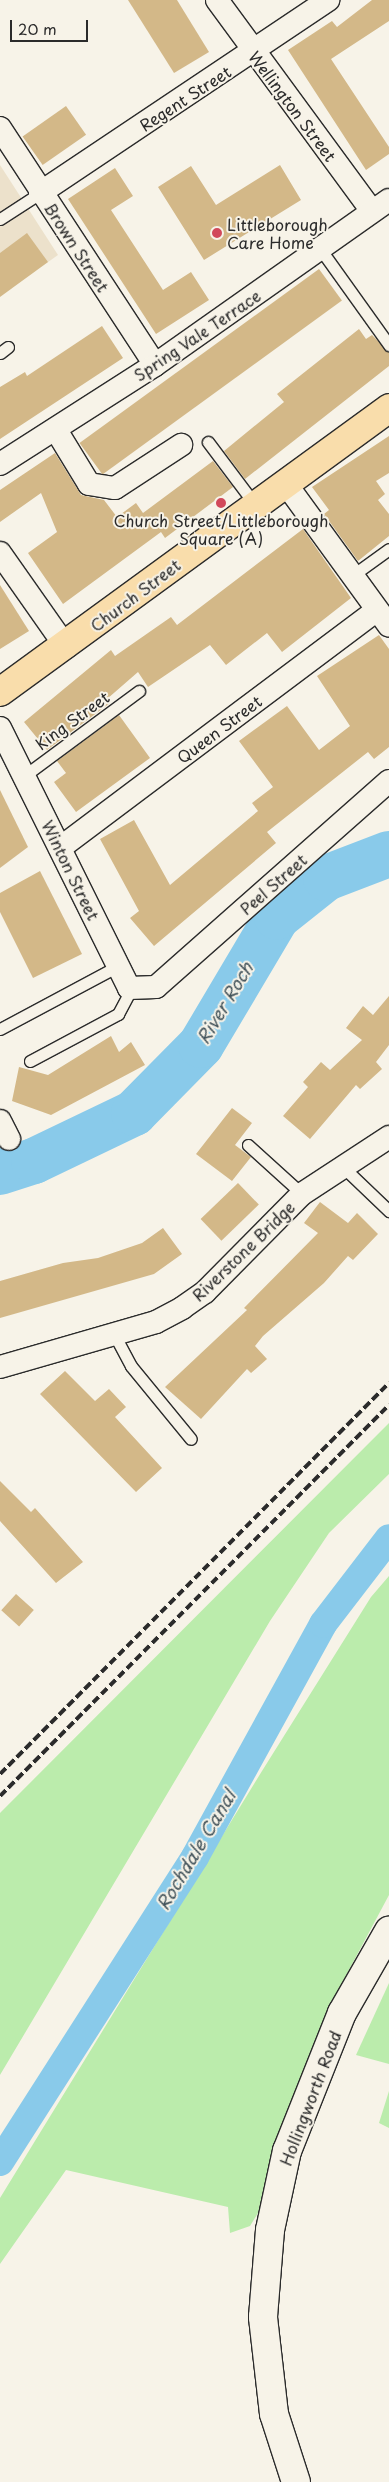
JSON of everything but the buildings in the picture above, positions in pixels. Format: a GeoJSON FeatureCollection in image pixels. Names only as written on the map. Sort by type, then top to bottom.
{"type":"FeatureCollection","features":[{"type":"Feature","properties":{"kind":"highway","name":"Church Street"},"geometry":{"type":"LineString","coordinates":[[0,692],[66,647],[389,408]]}},
{"type":"Feature","properties":{"kind":"main road","name":"Hollingworth Road"},"geometry":{"type":"LineString","coordinates":[[296,2482],[274,2414],[262,2317],[270,2230],[286,2150],[342,2013],[389,1931]]}},
{"type":"Feature","properties":{"kind":"street","name":"Wellington Street"},"geometry":{"type":"LineString","coordinates":[[217,0],[253,53],[380,205]]}},
{"type":"Feature","properties":{"kind":"street","name":"Regent Street"},"geometry":{"type":"LineString","coordinates":[[40,193],[253,53],[328,0]]}},
{"type":"Feature","properties":{"kind":"street","name":"Brown Street"},"geometry":{"type":"LineString","coordinates":[[0,128],[40,193],[154,365]]}},
{"type":"Feature","properties":{"kind":"street","name":"Spring Vale Terrace"},"geometry":{"type":"LineString","coordinates":[[0,464],[56,430],[154,365],[321,250],[380,205]]}},
{"type":"Feature","properties":{"kind":"street"},"geometry":{"type":"LineString","coordinates":[[56,430],[89,484],[115,488],[181,445]]}},
{"type":"Feature","properties":{"kind":"street"},"geometry":{"type":"LineString","coordinates":[[286,484],[383,618]]}},
{"type":"Feature","properties":{"kind":"street"},"geometry":{"type":"LineString","coordinates":[[0,553],[66,647]]}},
{"type":"Feature","properties":{"kind":"street","name":"Queen Street"},"geometry":{"type":"LineString","coordinates":[[60,848],[383,618]]}},
{"type":"Feature","properties":{"kind":"street","name":"Winton Street"},"geometry":{"type":"LineString","coordinates":[[0,728],[118,966],[132,988]]}},
{"type":"Feature","properties":{"kind":"street","name":"Peel Street"},"geometry":{"type":"LineString","coordinates":[[132,988],[156,987],[389,782]]}},
{"type":"Feature","properties":{"kind":"street","name":"Riverstone Bridge"},"geometry":{"type":"LineString","coordinates":[[0,1367],[156,1322],[205,1292],[302,1194],[389,1137]]}},
{"type":"Feature","properties":{"kind":"lane"},"geometry":{"type":"LineString","coordinates":[[0,219],[40,193]]}},
{"type":"Feature","properties":{"kind":"lane"},"geometry":{"type":"LineString","coordinates":[[321,250],[389,345]]}},
{"type":"Feature","properties":{"kind":"lane"},"geometry":{"type":"LineString","coordinates":[[208,442],[256,506]]}},
{"type":"Feature","properties":{"kind":"lane"},"geometry":{"type":"LineString","coordinates":[[353,575],[389,549]]}},
{"type":"Feature","properties":{"kind":"lane","name":"King Street"},"geometry":{"type":"LineString","coordinates":[[24,776],[139,691]]}},
{"type":"Feature","properties":{"kind":"lane"},"geometry":{"type":"LineString","coordinates":[[0,1029],[118,966]]}},
{"type":"Feature","properties":{"kind":"lane"},"geometry":{"type":"LineString","coordinates":[[30,1061],[118,1014],[132,988]]}},
{"type":"Feature","properties":{"kind":"lane"},"geometry":{"type":"LineString","coordinates":[[248,1145],[302,1194]]}},
{"type":"Feature","properties":{"kind":"lane"},"geometry":{"type":"LineString","coordinates":[[343,1167],[389,1211]]}},
{"type":"Feature","properties":{"kind":"lane"},"geometry":{"type":"LineString","coordinates":[[114,1334],[131,1366],[191,1438]]}},
{"type":"Feature","properties":{"kind":"shaded area"},"geometry":{"type":"Polygon","coordinates":[[[0,165],[58,255],[0,296],[0,165]]]}},
{"type":"Feature","properties":{"kind":"green space"},"geometry":{"type":"Polygon","coordinates":[[[389,1423],[389,1474],[329,1533],[270,1621],[0,2075],[0,1813],[389,1423]]]}},
{"type":"Feature","properties":{"kind":"green space"},"geometry":{"type":"Polygon","coordinates":[[[389,1576],[389,1895],[334,1998],[258,2213],[250,2226],[230,2233],[228,2207],[66,2170],[0,2264],[0,2198],[262,1771],[371,1597],[389,1576]]]}},
{"type":"Feature","properties":{"kind":"green space"},"geometry":{"type":"Polygon","coordinates":[[[389,1983],[389,2064],[356,2055],[389,1983]]]}},
{"type":"Feature","properties":{"kind":"green space"},"geometry":{"type":"Polygon","coordinates":[[[389,2091],[389,2128],[379,2123],[389,2091]]]}},
{"type":"Feature","properties":{"kind":"waterway","name":"River Roch"},"geometry":{"type":"LineString","coordinates":[[0,1172],[34,1161],[134,1113],[201,1045],[277,917],[326,878],[389,854]]}},
{"type":"Feature","properties":{"kind":"waterway","name":"Rochdale Canal"},"geometry":{"type":"LineString","coordinates":[[0,2162],[195,1857],[323,1624],[389,1538]]}},
{"type":"Feature","properties":{"kind":"railway"},"geometry":{"type":"LineString","coordinates":[[0,1774],[389,1383]]}},
{"type":"Feature","properties":{"kind":"railway"},"geometry":{"type":"LineString","coordinates":[[0,1796],[389,1405]]}},
{"type":"Feature","properties":{"kind":"place","name":"Littleborough Care Home"},"geometry":{"type":"Point","coordinates":[217,233]}},
{"type":"Feature","properties":{"kind":"place","name":"Church Street/Littleborough Square (A)"},"geometry":{"type":"Point","coordinates":[221,503]}}]}
